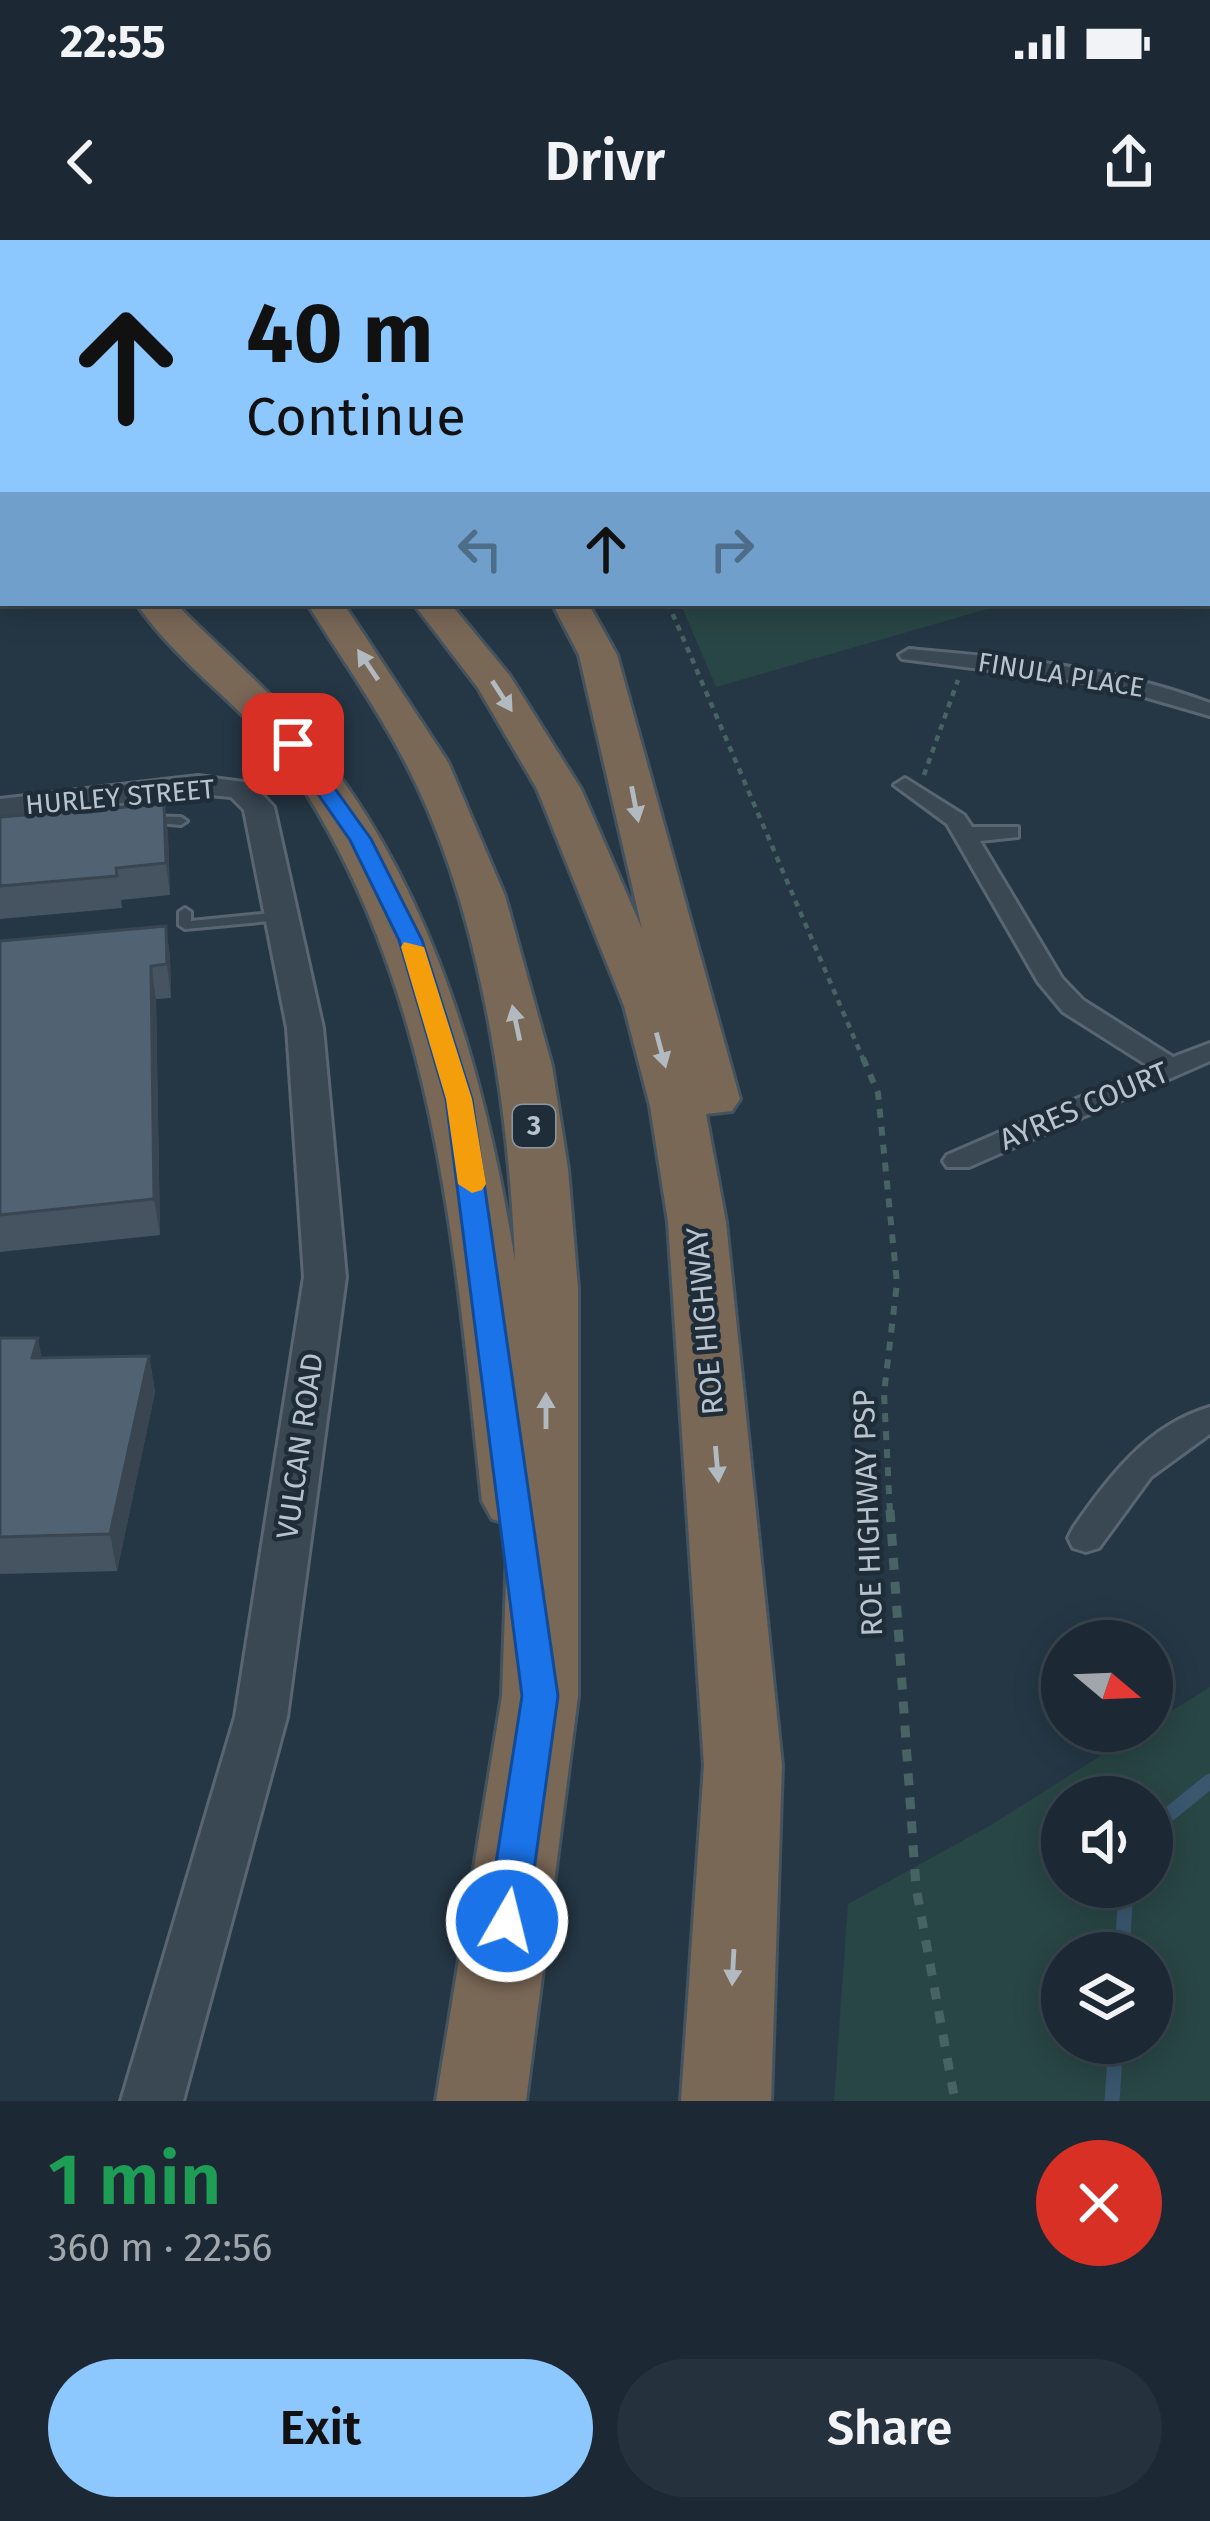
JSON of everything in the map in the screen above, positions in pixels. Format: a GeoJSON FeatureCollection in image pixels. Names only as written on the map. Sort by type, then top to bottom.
{"type":"FeatureCollection","features":[{"type":"Feature","properties":{"kind":"highway","name":"3"},"geometry":{"type":"LineString","coordinates":[[327,606],[427,762],[482,896],[525,1066],[540,1169],[547,1288],[540,1696],[481,2101]]}},
{"type":"Feature","properties":{"kind":"highway","name":"ROE HIGHWAY"},"geometry":{"type":"LineString","coordinates":[[433,606],[496,684],[559,789],[617,920],[655,1026],[697,1222],[742,1765],[726,2101]]}},
{"type":"Feature","properties":{"kind":"highway"},"geometry":{"type":"LineString","coordinates":[[573,606],[598,655],[645,852],[714,1093],[697,1222]]}},
{"type":"Feature","properties":{"kind":"highway"},"geometry":{"type":"LineString","coordinates":[[161,608],[312,768],[361,839],[411,940],[459,1099],[540,1696]]}},
{"type":"Feature","properties":{"kind":"street","name":"FINULA PLACE"},"geometry":{"type":"LineString","coordinates":[[908,655],[1136,685],[1210,710]]}},
{"type":"Feature","properties":{"kind":"street"},"geometry":{"type":"LineString","coordinates":[[905,784],[956,820],[1062,994],[1096,1024],[1172,1068]]}},
{"type":"Feature","properties":{"kind":"street","name":"HURLEY STREET"},"geometry":{"type":"LineString","coordinates":[[0,808],[198,785],[240,789]]}},
{"type":"Feature","properties":{"kind":"street","name":"VULCAN ROAD"},"geometry":{"type":"LineString","coordinates":[[152,2101],[261,1718],[325,1277],[304,1028],[260,808],[240,789]]}},
{"type":"Feature","properties":{"kind":"street"},"geometry":{"type":"LineString","coordinates":[[964,835],[1010,832]]}},
{"type":"Feature","properties":{"kind":"street","name":"AYRES COURT"},"geometry":{"type":"LineString","coordinates":[[958,1161],[1210,1052]]}},
{"type":"Feature","properties":{"kind":"street"},"geometry":{"type":"LineString","coordinates":[[1086,1538],[1138,1462],[1166,1439],[1210,1419]]}},
{"type":"Feature","properties":{"kind":"lane"},"geometry":{"type":"LineString","coordinates":[[132,793],[136,819],[181,821]]}},
{"type":"Feature","properties":{"kind":"lane"},"geometry":{"type":"LineString","coordinates":[[185,912],[185,925],[282,916]]}},
{"type":"Feature","properties":{"kind":"path","name":"ROE HIGHWAY PSP"},"geometry":{"type":"LineString","coordinates":[[669,606],[878,1093],[897,1283],[884,1394],[903,1746],[916,1887],[955,2101]]}},
{"type":"Feature","properties":{"kind":"path"},"geometry":{"type":"LineString","coordinates":[[905,784],[924,775],[966,660]]}},
{"type":"Feature","properties":{"kind":"green space"},"geometry":{"type":"Polygon","coordinates":[[[681,606],[998,606],[716,687],[681,606]]]}},
{"type":"Feature","properties":{"kind":"green space"},"geometry":{"type":"Polygon","coordinates":[[[1210,1687],[1210,2101],[834,2101],[848,1904],[1041,1793],[1041,1908],[1173,1908],[1173,1776],[1069,1776],[1107,1752],[1173,1752],[1173,1710],[1210,1687]]]}},
{"type":"Feature","properties":{"kind":"building"},"geometry":{"type":"Polygon","coordinates":[[[164,804],[166,863],[116,868],[117,876],[0,886],[0,817],[164,804]]]}},
{"type":"Feature","properties":{"kind":"building"},"geometry":{"type":"Polygon","coordinates":[[[166,926],[167,964],[151,966],[154,1199],[0,1215],[0,941],[166,926]]]}},
{"type":"Feature","properties":{"kind":"building"},"geometry":{"type":"Polygon","coordinates":[[[0,1338],[38,1338],[32,1358],[149,1356],[110,1534],[0,1537],[0,1338]]]}},
{"type":"Feature","properties":{"kind":"waterway"},"geometry":{"type":"LineString","coordinates":[[1173,1811],[1210,1781]]}},
{"type":"Feature","properties":{"kind":"waterway"},"geometry":{"type":"LineString","coordinates":[[1123,1932],[1125,1908]]}},
{"type":"Feature","properties":{"kind":"waterway"},"geometry":{"type":"LineString","coordinates":[[1112,2101],[1115,2064]]}},
{"type":"Feature","properties":{"kind":"slow traffic"},"geometry":{"type":"LineString","coordinates":[[413,947],[459,1099],[472,1184]]}},
{"type":"Feature","properties":{"kind":"route"},"geometry":{"type":"LineString","coordinates":[[293,744],[361,839],[411,940],[459,1099],[540,1696],[507,1921]]}}]}
